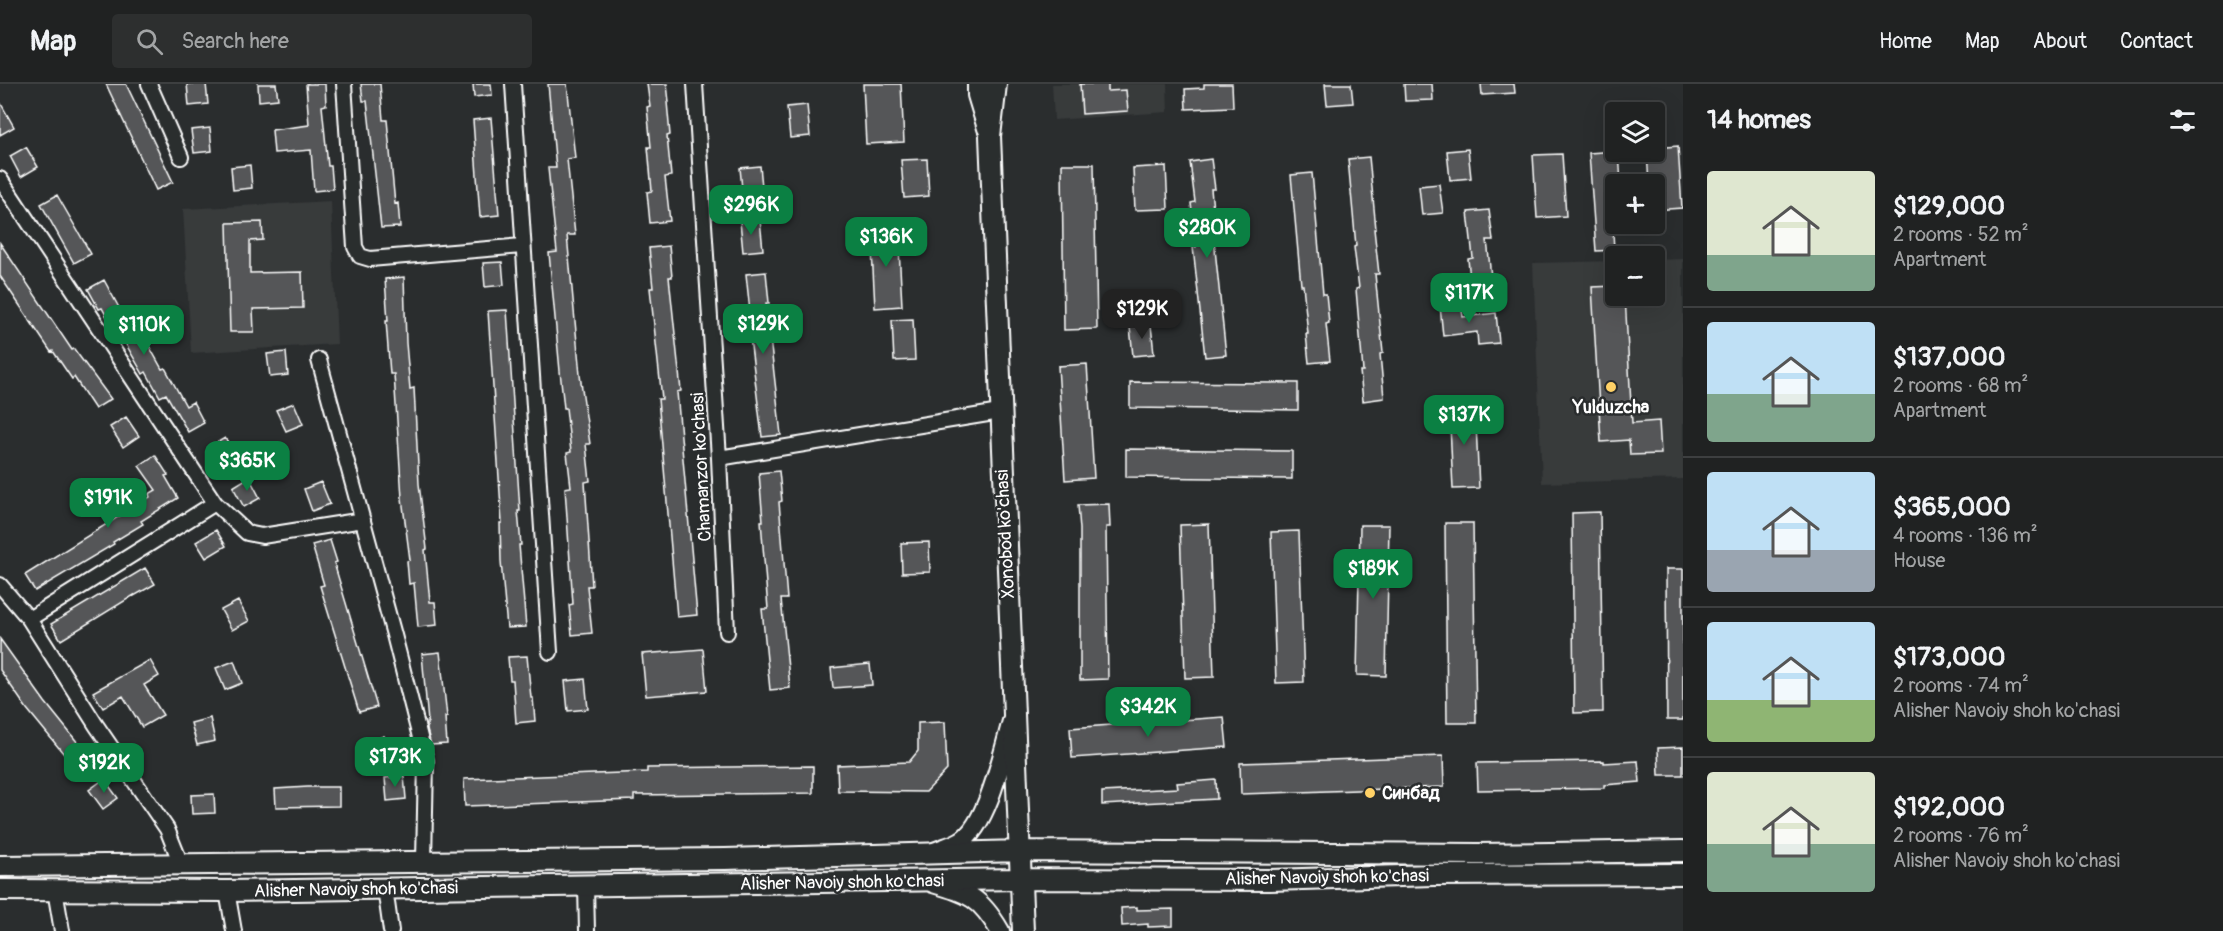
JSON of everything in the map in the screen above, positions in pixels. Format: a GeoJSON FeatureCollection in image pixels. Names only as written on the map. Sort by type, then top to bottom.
{"type":"FeatureCollection","features":[{"type":"Feature","properties":{"kind":"main road","name":"Xonobod ko'chasi"},"geometry":{"type":"LineString","coordinates":[[978,84],[978,95],[990,136]]}},
{"type":"Feature","properties":{"kind":"main road","name":"Xonobod ko'chasi"},"geometry":{"type":"LineString","coordinates":[[996,84],[990,136],[1023,931]]}},
{"type":"Feature","properties":{"kind":"main road","name":"Alisher Navoiy shoh ko'chasi"},"geometry":{"type":"LineString","coordinates":[[0,866],[725,859],[1020,851],[1431,853],[1683,851]]}},
{"type":"Feature","properties":{"kind":"main road","name":"Alisher Navoiy shoh ko'chasi"},"geometry":{"type":"LineString","coordinates":[[0,890],[268,891],[926,880],[1270,880],[1433,875],[1683,874]]}},
{"type":"Feature","properties":{"kind":"street"},"geometry":{"type":"LineString","coordinates":[[149,84],[181,157]]}},
{"type":"Feature","properties":{"kind":"street"},"geometry":{"type":"LineString","coordinates":[[344,84],[355,247],[360,256],[370,259],[522,246]]}},
{"type":"Feature","properties":{"kind":"street"},"geometry":{"type":"LineString","coordinates":[[513,84],[550,652]]}},
{"type":"Feature","properties":{"kind":"street","name":"Chamanzor ko'chasi"},"geometry":{"type":"LineString","coordinates":[[695,84],[719,458],[727,632]]}},
{"type":"Feature","properties":{"kind":"street"},"geometry":{"type":"LineString","coordinates":[[0,179],[215,503],[247,533],[262,536],[363,519]]}},
{"type":"Feature","properties":{"kind":"street"},"geometry":{"type":"LineString","coordinates":[[319,360],[426,761],[424,861]]}},
{"type":"Feature","properties":{"kind":"street"},"geometry":{"type":"LineString","coordinates":[[719,458],[1000,412]]}},
{"type":"Feature","properties":{"kind":"street"},"geometry":{"type":"LineString","coordinates":[[29,619],[215,503]]}},
{"type":"Feature","properties":{"kind":"street"},"geometry":{"type":"LineString","coordinates":[[0,585],[29,619],[96,725],[167,829],[181,864]]}},
{"type":"Feature","properties":{"kind":"street"},"geometry":{"type":"LineString","coordinates":[[927,855],[962,841],[977,826],[1014,717]]}},
{"type":"Feature","properties":{"kind":"street"},"geometry":{"type":"LineString","coordinates":[[1431,853],[1433,875]]}},
{"type":"Feature","properties":{"kind":"street"},"geometry":{"type":"LineString","coordinates":[[268,891],[269,862]]}},
{"type":"Feature","properties":{"kind":"street"},"geometry":{"type":"LineString","coordinates":[[926,880],[963,892],[987,909],[1000,931]]}},
{"type":"Feature","properties":{"kind":"street"},"geometry":{"type":"LineString","coordinates":[[586,886],[587,931]]}},
{"type":"Feature","properties":{"kind":"street"},"geometry":{"type":"LineString","coordinates":[[385,888],[391,931]]}},
{"type":"Feature","properties":{"kind":"street"},"geometry":{"type":"LineString","coordinates":[[54,890],[62,931]]}},
{"type":"Feature","properties":{"kind":"street"},"geometry":{"type":"LineString","coordinates":[[227,891],[234,931]]}},
{"type":"Feature","properties":{"kind":"shaded area"},"geometry":{"type":"Polygon","coordinates":[[[1052,84],[1167,84],[1168,112],[1054,120],[1052,84]]]}},
{"type":"Feature","properties":{"kind":"shaded area"},"geometry":{"type":"Polygon","coordinates":[[[331,201],[337,344],[191,353],[183,209],[331,201]]]}},
{"type":"Feature","properties":{"kind":"shaded area","name":"Yulduzcha"},"geometry":{"type":"Polygon","coordinates":[[[1683,259],[1683,479],[1542,483],[1533,263],[1605,261],[1605,306],[1665,306],[1665,260],[1683,259]]]}},
{"type":"Feature","properties":{"kind":"building"},"geometry":{"type":"Polygon","coordinates":[[[106,84],[126,84],[173,182],[156,190],[106,84]]]}},
{"type":"Feature","properties":{"kind":"building"},"geometry":{"type":"Polygon","coordinates":[[[187,84],[206,84],[208,104],[189,106],[187,84]]]}},
{"type":"Feature","properties":{"kind":"building"},"geometry":{"type":"Polygon","coordinates":[[[258,84],[276,84],[278,99],[259,101],[258,84]]]}},
{"type":"Feature","properties":{"kind":"building"},"geometry":{"type":"Polygon","coordinates":[[[306,84],[325,84],[326,105],[322,106],[328,166],[331,166],[333,189],[314,191],[311,150],[274,153],[272,130],[309,125],[306,84]]]}},
{"type":"Feature","properties":{"kind":"building"},"geometry":{"type":"Polygon","coordinates":[[[361,84],[380,84],[383,120],[387,120],[395,204],[398,203],[400,227],[381,228],[367,101],[363,101],[361,84]]]}},
{"type":"Feature","properties":{"kind":"building"},"geometry":{"type":"Polygon","coordinates":[[[473,84],[491,84],[492,95],[474,97],[473,84]]]}},
{"type":"Feature","properties":{"kind":"building"},"geometry":{"type":"Polygon","coordinates":[[[548,84],[567,84],[575,158],[567,159],[575,235],[567,235],[580,375],[590,444],[586,444],[590,481],[585,482],[592,586],[587,586],[592,633],[572,635],[569,605],[573,604],[565,488],[571,487],[567,453],[571,452],[566,408],[564,408],[549,253],[557,252],[548,168],[556,168],[548,84]]]}},
{"type":"Feature","properties":{"kind":"building"},"geometry":{"type":"Polygon","coordinates":[[[647,84],[667,84],[670,135],[667,136],[671,176],[665,177],[670,221],[650,223],[647,192],[652,191],[647,107],[650,106],[647,84]]]}},
{"type":"Feature","properties":{"kind":"building"},"geometry":{"type":"Polygon","coordinates":[[[863,84],[901,84],[904,142],[866,144],[863,84]]]}},
{"type":"Feature","properties":{"kind":"building"},"geometry":{"type":"Polygon","coordinates":[[[1080,84],[1108,84],[1108,91],[1126,90],[1128,111],[1082,114],[1080,84]]]}},
{"type":"Feature","properties":{"kind":"building"},"geometry":{"type":"Polygon","coordinates":[[[1204,84],[1232,84],[1233,107],[1186,109],[1185,89],[1204,88],[1204,84]]]}},
{"type":"Feature","properties":{"kind":"building"},"geometry":{"type":"Polygon","coordinates":[[[1325,84],[1351,84],[1353,103],[1327,105],[1325,84]]]}},
{"type":"Feature","properties":{"kind":"building"},"geometry":{"type":"Polygon","coordinates":[[[1404,84],[1432,84],[1433,100],[1405,101],[1404,84]]]}},
{"type":"Feature","properties":{"kind":"building"},"geometry":{"type":"Polygon","coordinates":[[[1481,84],[1514,84],[1515,93],[1482,95],[1481,84]]]}},
{"type":"Feature","properties":{"kind":"building"},"geometry":{"type":"Polygon","coordinates":[[[0,102],[14,127],[0,135],[0,102]]]}},
{"type":"Feature","properties":{"kind":"building"},"geometry":{"type":"Polygon","coordinates":[[[807,105],[810,136],[790,138],[787,107],[807,105]]]}},
{"type":"Feature","properties":{"kind":"building"},"geometry":{"type":"Polygon","coordinates":[[[491,118],[499,215],[480,217],[473,120],[491,118]]]}},
{"type":"Feature","properties":{"kind":"building"},"geometry":{"type":"Polygon","coordinates":[[[210,128],[212,151],[194,153],[191,130],[210,128]]]}},
{"type":"Feature","properties":{"kind":"building"},"geometry":{"type":"Polygon","coordinates":[[[1678,146],[1682,208],[1665,209],[1665,174],[1648,174],[1648,162],[1665,162],[1665,147],[1678,146]]]}},
{"type":"Feature","properties":{"kind":"building"},"geometry":{"type":"Polygon","coordinates":[[[26,147],[38,167],[21,177],[10,156],[26,147]]]}},
{"type":"Feature","properties":{"kind":"building"},"geometry":{"type":"Polygon","coordinates":[[[1468,149],[1471,178],[1450,180],[1447,151],[1468,149]]]}},
{"type":"Feature","properties":{"kind":"building"},"geometry":{"type":"Polygon","coordinates":[[[1605,152],[1605,162],[1620,162],[1620,174],[1605,174],[1605,234],[1613,234],[1614,246],[1605,246],[1605,250],[1596,251],[1589,153],[1605,152]]]}},
{"type":"Feature","properties":{"kind":"building"},"geometry":{"type":"Polygon","coordinates":[[[1562,154],[1566,216],[1537,218],[1533,155],[1562,154]]]}},
{"type":"Feature","properties":{"kind":"building"},"geometry":{"type":"Polygon","coordinates":[[[1369,157],[1379,274],[1375,274],[1383,353],[1380,354],[1384,398],[1363,401],[1360,371],[1363,371],[1356,289],[1359,288],[1348,159],[1369,157]]]}},
{"type":"Feature","properties":{"kind":"building"},"geometry":{"type":"Polygon","coordinates":[[[927,159],[929,196],[904,198],[901,160],[927,159]]]}},
{"type":"Feature","properties":{"kind":"building"},"geometry":{"type":"Polygon","coordinates":[[[1211,159],[1215,189],[1211,189],[1215,230],[1213,230],[1226,355],[1205,357],[1193,247],[1196,247],[1191,203],[1195,202],[1190,162],[1211,159]]]}},
{"type":"Feature","properties":{"kind":"building"},"geometry":{"type":"Polygon","coordinates":[[[1062,164],[1094,164],[1097,329],[1064,330],[1062,164]]]}},
{"type":"Feature","properties":{"kind":"building"},"geometry":{"type":"Polygon","coordinates":[[[250,165],[252,188],[233,190],[231,167],[250,165]]]}},
{"type":"Feature","properties":{"kind":"building"},"geometry":{"type":"Polygon","coordinates":[[[760,166],[763,197],[743,199],[740,168],[760,166]]]}},
{"type":"Feature","properties":{"kind":"building"},"geometry":{"type":"Polygon","coordinates":[[[1166,166],[1168,209],[1135,210],[1133,168],[1166,166]]]}},
{"type":"Feature","properties":{"kind":"building"},"geometry":{"type":"Polygon","coordinates":[[[1312,173],[1323,294],[1326,294],[1329,323],[1326,324],[1330,361],[1309,363],[1291,175],[1312,173]]]}},
{"type":"Feature","properties":{"kind":"building"},"geometry":{"type":"Polygon","coordinates":[[[1439,184],[1443,213],[1422,215],[1419,186],[1439,184]]]}},
{"type":"Feature","properties":{"kind":"building"},"geometry":{"type":"Polygon","coordinates":[[[57,195],[91,254],[74,263],[41,204],[57,195]]]}},
{"type":"Feature","properties":{"kind":"building"},"geometry":{"type":"Polygon","coordinates":[[[1489,210],[1493,240],[1487,240],[1492,286],[1471,288],[1468,259],[1473,258],[1468,212],[1489,210]]]}},
{"type":"Feature","properties":{"kind":"building"},"geometry":{"type":"Polygon","coordinates":[[[760,220],[763,250],[743,252],[740,221],[760,220]]]}},
{"type":"Feature","properties":{"kind":"building"},"geometry":{"type":"Polygon","coordinates":[[[262,222],[263,240],[250,241],[250,273],[302,272],[303,308],[253,309],[254,332],[230,332],[227,223],[262,222]]]}},
{"type":"Feature","properties":{"kind":"building"},"geometry":{"type":"Polygon","coordinates":[[[898,229],[902,306],[875,308],[871,230],[898,229]]]}},
{"type":"Feature","properties":{"kind":"building"},"geometry":{"type":"Polygon","coordinates":[[[0,243],[72,350],[74,349],[111,399],[95,409],[74,377],[72,379],[53,351],[51,352],[0,276],[0,243]]]}},
{"type":"Feature","properties":{"kind":"building"},"geometry":{"type":"Polygon","coordinates":[[[669,246],[672,277],[669,277],[681,391],[677,392],[697,615],[677,617],[658,399],[662,399],[650,288],[653,288],[649,248],[669,246]]]}},
{"type":"Feature","properties":{"kind":"building"},"geometry":{"type":"Polygon","coordinates":[[[502,262],[504,285],[485,287],[483,263],[502,262]]]}},
{"type":"Feature","properties":{"kind":"building"},"geometry":{"type":"Polygon","coordinates":[[[766,272],[769,303],[766,303],[781,435],[762,437],[748,321],[751,321],[746,274],[766,272]]]}},
{"type":"Feature","properties":{"kind":"building"},"geometry":{"type":"Polygon","coordinates":[[[404,277],[406,343],[410,389],[414,388],[419,484],[427,549],[425,550],[430,602],[435,602],[437,625],[418,627],[414,583],[409,584],[407,561],[410,560],[402,498],[394,374],[390,374],[386,321],[388,321],[385,279],[404,277]]]}},
{"type":"Feature","properties":{"kind":"building"},"geometry":{"type":"Polygon","coordinates":[[[104,280],[123,315],[126,313],[145,346],[148,344],[162,369],[165,368],[186,406],[193,402],[204,423],[188,432],[166,394],[160,397],[146,372],[143,374],[124,341],[121,342],[102,308],[99,309],[88,289],[104,280]]]}},
{"type":"Feature","properties":{"kind":"building"},"geometry":{"type":"Polygon","coordinates":[[[1605,286],[1605,306],[1626,306],[1632,423],[1659,421],[1661,454],[1630,455],[1629,440],[1601,442],[1592,287],[1605,286]]]}},
{"type":"Feature","properties":{"kind":"building"},"geometry":{"type":"Polygon","coordinates":[[[1461,304],[1463,317],[1496,313],[1499,343],[1478,345],[1477,332],[1443,336],[1440,306],[1461,304]]]}},
{"type":"Feature","properties":{"kind":"building"},"geometry":{"type":"Polygon","coordinates":[[[507,310],[520,511],[518,511],[521,545],[519,545],[526,627],[507,628],[501,561],[500,523],[502,523],[488,311],[507,310]]]}},
{"type":"Feature","properties":{"kind":"building"},"geometry":{"type":"Polygon","coordinates":[[[913,319],[915,360],[894,361],[892,320],[913,319]]]}},
{"type":"Feature","properties":{"kind":"building"},"geometry":{"type":"Polygon","coordinates":[[[1151,325],[1154,354],[1133,356],[1130,327],[1151,325]]]}},
{"type":"Feature","properties":{"kind":"building"},"geometry":{"type":"Polygon","coordinates":[[[286,352],[288,375],[270,377],[267,354],[286,352]]]}},
{"type":"Feature","properties":{"kind":"building"},"geometry":{"type":"Polygon","coordinates":[[[1087,364],[1094,478],[1065,480],[1058,366],[1087,364]]]}},
{"type":"Feature","properties":{"kind":"building"},"geometry":{"type":"Polygon","coordinates":[[[1130,382],[1298,383],[1298,410],[1130,408],[1130,382]]]}},
{"type":"Feature","properties":{"kind":"building"},"geometry":{"type":"Polygon","coordinates":[[[294,403],[303,424],[286,431],[276,410],[294,403]]]}},
{"type":"Feature","properties":{"kind":"building"},"geometry":{"type":"Polygon","coordinates":[[[1475,403],[1479,488],[1453,489],[1449,404],[1475,403]]]}},
{"type":"Feature","properties":{"kind":"building"},"geometry":{"type":"Polygon","coordinates":[[[126,417],[139,436],[123,447],[110,427],[126,417]]]}},
{"type":"Feature","properties":{"kind":"building"},"geometry":{"type":"Polygon","coordinates":[[[225,438],[237,458],[220,468],[209,447],[225,438]]]}},
{"type":"Feature","properties":{"kind":"building"},"geometry":{"type":"Polygon","coordinates":[[[1126,449],[1292,451],[1292,479],[1126,477],[1126,449]]]}},
{"type":"Feature","properties":{"kind":"building"},"geometry":{"type":"Polygon","coordinates":[[[155,455],[168,475],[165,476],[178,498],[141,521],[143,524],[113,542],[114,544],[35,591],[25,575],[150,497],[149,494],[156,490],[139,466],[155,455]]]}},
{"type":"Feature","properties":{"kind":"building"},"geometry":{"type":"Polygon","coordinates":[[[779,471],[782,501],[779,502],[787,599],[781,599],[790,688],[770,690],[762,609],[768,609],[759,473],[779,471]]]}},
{"type":"Feature","properties":{"kind":"building"},"geometry":{"type":"Polygon","coordinates":[[[249,477],[260,498],[244,507],[233,487],[249,477]]]}},
{"type":"Feature","properties":{"kind":"building"},"geometry":{"type":"Polygon","coordinates":[[[321,482],[330,504],[312,511],[304,489],[321,482]]]}},
{"type":"Feature","properties":{"kind":"building"},"geometry":{"type":"Polygon","coordinates":[[[1109,504],[1110,527],[1106,527],[1108,679],[1080,680],[1078,505],[1109,504]]]}},
{"type":"Feature","properties":{"kind":"building"},"geometry":{"type":"Polygon","coordinates":[[[1600,512],[1603,712],[1574,713],[1572,513],[1600,512]]]}},
{"type":"Feature","properties":{"kind":"building"},"geometry":{"type":"Polygon","coordinates":[[[1445,523],[1473,523],[1476,723],[1447,723],[1445,523]]]}},
{"type":"Feature","properties":{"kind":"building"},"geometry":{"type":"Polygon","coordinates":[[[1209,524],[1214,677],[1185,678],[1180,525],[1209,524]]]}},
{"type":"Feature","properties":{"kind":"building"},"geometry":{"type":"Polygon","coordinates":[[[1360,525],[1389,525],[1386,676],[1357,675],[1360,525]]]}},
{"type":"Feature","properties":{"kind":"building"},"geometry":{"type":"Polygon","coordinates":[[[216,530],[226,546],[206,558],[196,542],[216,530]]]}},
{"type":"Feature","properties":{"kind":"building"},"geometry":{"type":"Polygon","coordinates":[[[1299,531],[1304,682],[1276,683],[1271,532],[1299,531]]]}},
{"type":"Feature","properties":{"kind":"building"},"geometry":{"type":"Polygon","coordinates":[[[330,540],[337,562],[334,563],[377,707],[359,712],[320,586],[324,585],[312,545],[330,540]]]}},
{"type":"Feature","properties":{"kind":"building"},"geometry":{"type":"Polygon","coordinates":[[[929,542],[930,572],[902,573],[901,543],[929,542]]]}},
{"type":"Feature","properties":{"kind":"building"},"geometry":{"type":"Polygon","coordinates":[[[145,568],[155,584],[61,640],[51,624],[145,568]]]}},
{"type":"Feature","properties":{"kind":"building"},"geometry":{"type":"Polygon","coordinates":[[[1666,569],[1683,569],[1683,720],[1667,720],[1666,569]]]}},
{"type":"Feature","properties":{"kind":"building"},"geometry":{"type":"Polygon","coordinates":[[[238,601],[249,621],[232,630],[221,610],[238,601]]]}},
{"type":"Feature","properties":{"kind":"building"},"geometry":{"type":"Polygon","coordinates":[[[0,639],[45,702],[82,748],[68,759],[27,709],[0,670],[0,639]]]}},
{"type":"Feature","properties":{"kind":"building"},"geometry":{"type":"Polygon","coordinates":[[[703,649],[707,691],[646,696],[642,654],[703,649]]]}},
{"type":"Feature","properties":{"kind":"building"},"geometry":{"type":"Polygon","coordinates":[[[440,652],[447,717],[445,717],[447,744],[431,745],[427,730],[422,654],[440,652]]]}},
{"type":"Feature","properties":{"kind":"building"},"geometry":{"type":"Polygon","coordinates":[[[527,656],[535,721],[516,723],[513,680],[510,680],[508,657],[527,656]]]}},
{"type":"Feature","properties":{"kind":"building"},"geometry":{"type":"Polygon","coordinates":[[[150,660],[159,676],[144,685],[163,715],[142,727],[123,696],[103,708],[93,692],[150,660]]]}},
{"type":"Feature","properties":{"kind":"building"},"geometry":{"type":"Polygon","coordinates":[[[234,661],[242,683],[225,690],[216,668],[234,661]]]}},
{"type":"Feature","properties":{"kind":"building"},"geometry":{"type":"Polygon","coordinates":[[[870,664],[872,685],[833,688],[831,668],[870,664]]]}},
{"type":"Feature","properties":{"kind":"building"},"geometry":{"type":"Polygon","coordinates":[[[585,679],[588,709],[568,711],[565,681],[585,679]]]}},
{"type":"Feature","properties":{"kind":"building"},"geometry":{"type":"Polygon","coordinates":[[[1224,717],[1227,747],[1072,758],[1070,728],[1224,717]]]}},
{"type":"Feature","properties":{"kind":"building"},"geometry":{"type":"Polygon","coordinates":[[[210,718],[215,741],[197,745],[191,723],[210,718]]]}},
{"type":"Feature","properties":{"kind":"building"},"geometry":{"type":"Polygon","coordinates":[[[945,722],[947,770],[926,792],[838,791],[837,765],[909,762],[918,751],[918,723],[945,722]]]}},
{"type":"Feature","properties":{"kind":"building"},"geometry":{"type":"Polygon","coordinates":[[[384,736],[393,757],[376,765],[366,743],[384,736]]]}},
{"type":"Feature","properties":{"kind":"building"},"geometry":{"type":"Polygon","coordinates":[[[1683,747],[1683,775],[1659,775],[1658,748],[1683,747]]]}},
{"type":"Feature","properties":{"kind":"building"},"geometry":{"type":"Polygon","coordinates":[[[1443,756],[1444,787],[1241,794],[1240,763],[1443,756]]]}},
{"type":"Feature","properties":{"kind":"building"},"geometry":{"type":"Polygon","coordinates":[[[1604,761],[1604,763],[1638,761],[1640,782],[1604,785],[1604,788],[1478,790],[1477,763],[1604,761]]]}},
{"type":"Feature","properties":{"kind":"building"},"geometry":{"type":"Polygon","coordinates":[[[813,766],[813,793],[634,795],[634,800],[465,806],[464,779],[647,772],[647,768],[813,766]]]}},
{"type":"Feature","properties":{"kind":"building"},"geometry":{"type":"Polygon","coordinates":[[[404,776],[406,799],[387,801],[385,778],[404,776]]]}},
{"type":"Feature","properties":{"kind":"building"},"geometry":{"type":"Polygon","coordinates":[[[104,779],[118,798],[103,809],[89,790],[104,779]]]}},
{"type":"Feature","properties":{"kind":"building"},"geometry":{"type":"Polygon","coordinates":[[[1216,780],[1217,799],[1102,805],[1102,792],[1178,788],[1177,783],[1216,780]]]}},
{"type":"Feature","properties":{"kind":"building"},"geometry":{"type":"Polygon","coordinates":[[[339,787],[339,806],[276,807],[275,789],[339,787]]]}},
{"type":"Feature","properties":{"kind":"building"},"geometry":{"type":"Polygon","coordinates":[[[214,794],[215,813],[192,814],[191,795],[214,794]]]}},
{"type":"Feature","properties":{"kind":"building"},"geometry":{"type":"Polygon","coordinates":[[[1137,907],[1137,910],[1173,909],[1173,926],[1148,927],[1148,924],[1122,926],[1121,908],[1137,907]]]}},
{"type":"Feature","properties":{"kind":"place","name":"Yulduzcha"},"geometry":{"type":"Point","coordinates":[1611,387]}},
{"type":"Feature","properties":{"kind":"place","name":"Синбад"},"geometry":{"type":"Point","coordinates":[1370,793]}}]}
